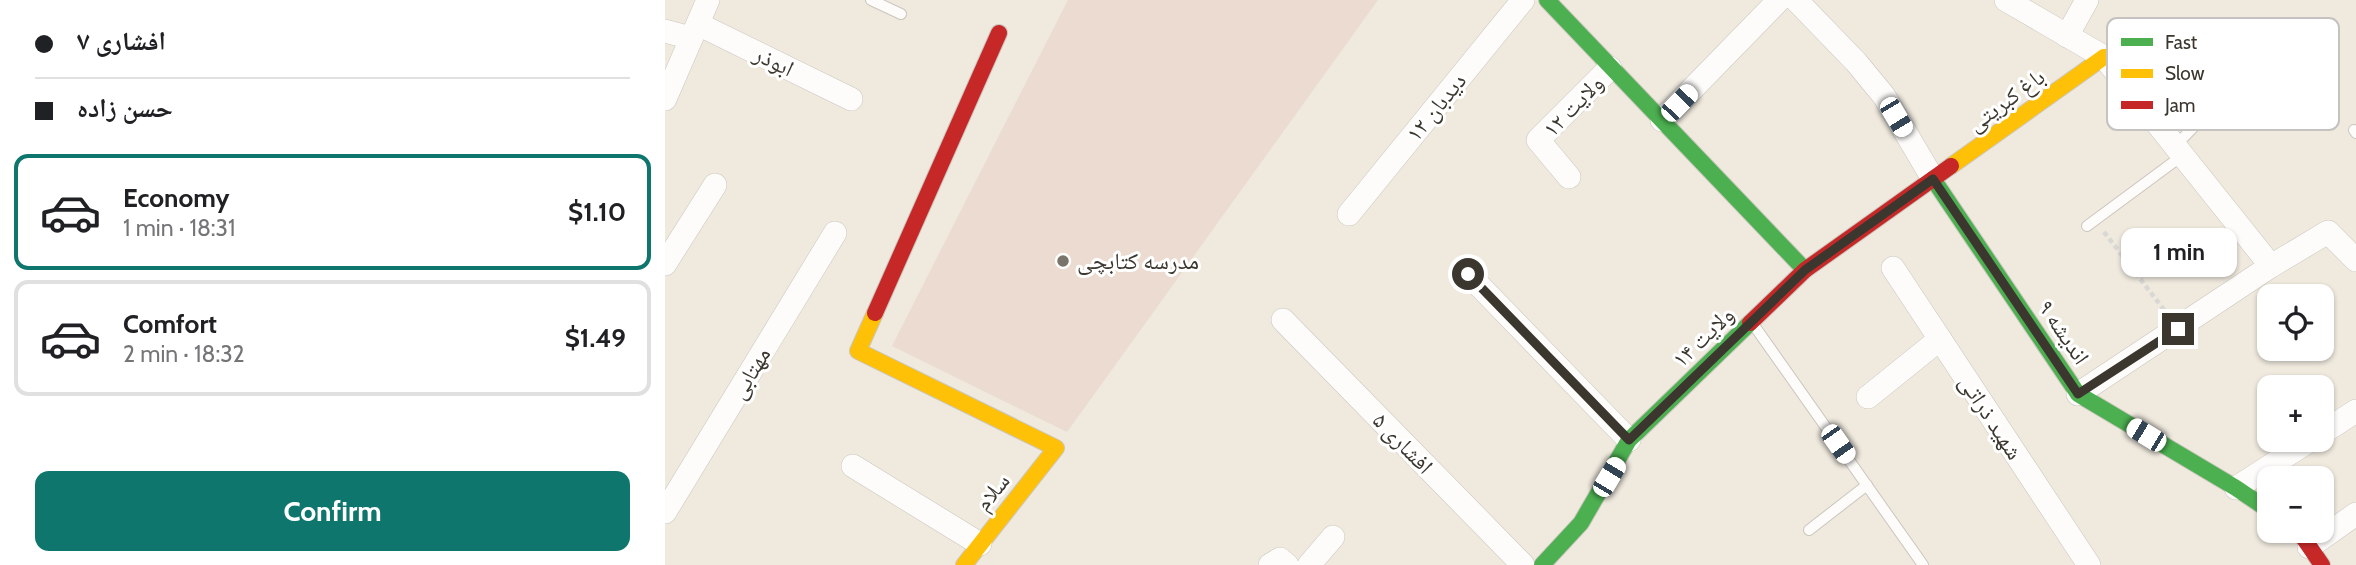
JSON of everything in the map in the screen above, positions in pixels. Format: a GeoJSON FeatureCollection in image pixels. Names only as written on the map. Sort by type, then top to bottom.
{"type":"FeatureCollection","features":[{"type":"Feature","properties":{"kind":"street"},"geometry":{"type":"LineString","coordinates":[[665,99],[708,0]]}},
{"type":"Feature","properties":{"kind":"street","name":"دیدبان ۱۲"},"geometry":{"type":"LineString","coordinates":[[1349,214],[1523,0]]}},
{"type":"Feature","properties":{"kind":"street"},"geometry":{"type":"LineString","coordinates":[[1547,0],[1805,270]]}},
{"type":"Feature","properties":{"kind":"street"},"geometry":{"type":"LineString","coordinates":[[1662,120],[1779,0]]}},
{"type":"Feature","properties":{"kind":"street"},"geometry":{"type":"LineString","coordinates":[[1796,0],[1856,62],[1884,96],[1933,179]]}},
{"type":"Feature","properties":{"kind":"street"},"geometry":{"type":"LineString","coordinates":[[2006,0],[2107,61]]}},
{"type":"Feature","properties":{"kind":"street"},"geometry":{"type":"LineString","coordinates":[[2067,36],[2087,0]]}},
{"type":"Feature","properties":{"kind":"street","name":"ابوذر"},"geometry":{"type":"LineString","coordinates":[[665,31],[694,31],[851,99]]}},
{"type":"Feature","properties":{"kind":"street","name":"سلام"},"geometry":{"type":"LineString","coordinates":[[964,565],[1056,448],[858,351],[999,33]]}},
{"type":"Feature","properties":{"kind":"street","name":"باغ کبریتی"},"geometry":{"type":"LineString","coordinates":[[1933,179],[2104,57]]}},
{"type":"Feature","properties":{"kind":"street","name":"ولایت ۱۲"},"geometry":{"type":"LineString","coordinates":[[1569,177],[1538,140],[1611,68]]}},
{"type":"Feature","properties":{"kind":"street"},"geometry":{"type":"LineString","coordinates":[[2162,130],[2271,266]]}},
{"type":"Feature","properties":{"kind":"street","name":"ولایت ۱۴"},"geometry":{"type":"LineString","coordinates":[[1542,565],[1581,523],[1629,440],[1805,270],[1933,179]]}},
{"type":"Feature","properties":{"kind":"street","name":"اندیشه ۹"},"geometry":{"type":"LineString","coordinates":[[1933,179],[2078,394],[2257,502]]}},
{"type":"Feature","properties":{"kind":"street"},"geometry":{"type":"LineString","coordinates":[[665,264],[715,185]]}},
{"type":"Feature","properties":{"kind":"street"},"geometry":{"type":"LineString","coordinates":[[2078,394],[2327,232],[2356,260]]}},
{"type":"Feature","properties":{"kind":"street","name":"مهتابی"},"geometry":{"type":"LineString","coordinates":[[665,512],[835,233]]}},
{"type":"Feature","properties":{"kind":"street","name":"شهید ذراتی"},"geometry":{"type":"LineString","coordinates":[[1893,268],[2089,565]]}},
{"type":"Feature","properties":{"kind":"street"},"geometry":{"type":"LineString","coordinates":[[1468,274],[1629,440]]}},
{"type":"Feature","properties":{"kind":"street","name":"افشاری ۵"},"geometry":{"type":"LineString","coordinates":[[1283,320],[1523,565]]}},
{"type":"Feature","properties":{"kind":"street"},"geometry":{"type":"LineString","coordinates":[[1868,397],[1940,339]]}},
{"type":"Feature","properties":{"kind":"street"},"geometry":{"type":"LineString","coordinates":[[2334,425],[2356,411]]}},
{"type":"Feature","properties":{"kind":"street"},"geometry":{"type":"LineString","coordinates":[[2237,488],[2292,452]]}},
{"type":"Feature","properties":{"kind":"street"},"geometry":{"type":"LineString","coordinates":[[853,466],[980,544]]}},
{"type":"Feature","properties":{"kind":"street"},"geometry":{"type":"LineString","coordinates":[[2310,547],[2356,514]]}},
{"type":"Feature","properties":{"kind":"street"},"geometry":{"type":"LineString","coordinates":[[1309,565],[1333,537]]}},
{"type":"Feature","properties":{"kind":"street"},"geometry":{"type":"LineString","coordinates":[[1270,565],[1280,559],[1287,565]]}},
{"type":"Feature","properties":{"kind":"lane"},"geometry":{"type":"LineString","coordinates":[[871,0],[901,13]]}},
{"type":"Feature","properties":{"kind":"lane"},"geometry":{"type":"LineString","coordinates":[[2091,223],[2179,151],[2197,130]]}},
{"type":"Feature","properties":{"kind":"lane"},"geometry":{"type":"LineString","coordinates":[[1752,322],[1923,565]]}},
{"type":"Feature","properties":{"kind":"lane"},"geometry":{"type":"LineString","coordinates":[[1809,530],[1867,485]]}},
{"type":"Feature","properties":{"kind":"path"},"geometry":{"type":"LineString","coordinates":[[2091,223],[2178,329]]}},
{"type":"Feature","properties":{"kind":"shaded area","name":"مدرسه کتابچی"},"geometry":{"type":"Polygon","coordinates":[[[1068,0],[1378,0],[1067,432],[892,346],[1068,0]]]}},
{"type":"Feature","properties":{"kind":"traffic: fast"},"geometry":{"type":"LineString","coordinates":[[1547,0],[1805,270]]}},
{"type":"Feature","properties":{"kind":"traffic: fast"},"geometry":{"type":"LineString","coordinates":[[1933,179],[2078,394],[2257,502]]}},
{"type":"Feature","properties":{"kind":"traffic: fast"},"geometry":{"type":"LineString","coordinates":[[1542,565],[1581,523],[1629,440],[1750,323]]}},
{"type":"Feature","properties":{"kind":"traffic: slow"},"geometry":{"type":"LineString","coordinates":[[1951,166],[2104,57]]}},
{"type":"Feature","properties":{"kind":"traffic: slow"},"geometry":{"type":"LineString","coordinates":[[875,313],[858,351],[1056,448],[964,565]]}},
{"type":"Feature","properties":{"kind":"traffic: jam"},"geometry":{"type":"LineString","coordinates":[[875,313],[999,33]]}},
{"type":"Feature","properties":{"kind":"traffic: jam"},"geometry":{"type":"LineString","coordinates":[[1750,323],[1805,270],[1951,166]]}},
{"type":"Feature","properties":{"kind":"traffic: jam"},"geometry":{"type":"LineString","coordinates":[[2307,543],[2322,565]]}},
{"type":"Feature","properties":{"kind":"place","name":"مدرسه کتابچی"},"geometry":{"type":"Point","coordinates":[1063,261]}},
{"type":"Feature","properties":{"kind":"route"},"geometry":{"type":"LineString","coordinates":[[1468,274],[1629,440],[1805,270],[1933,179],[2078,394],[2178,329]]}}]}
